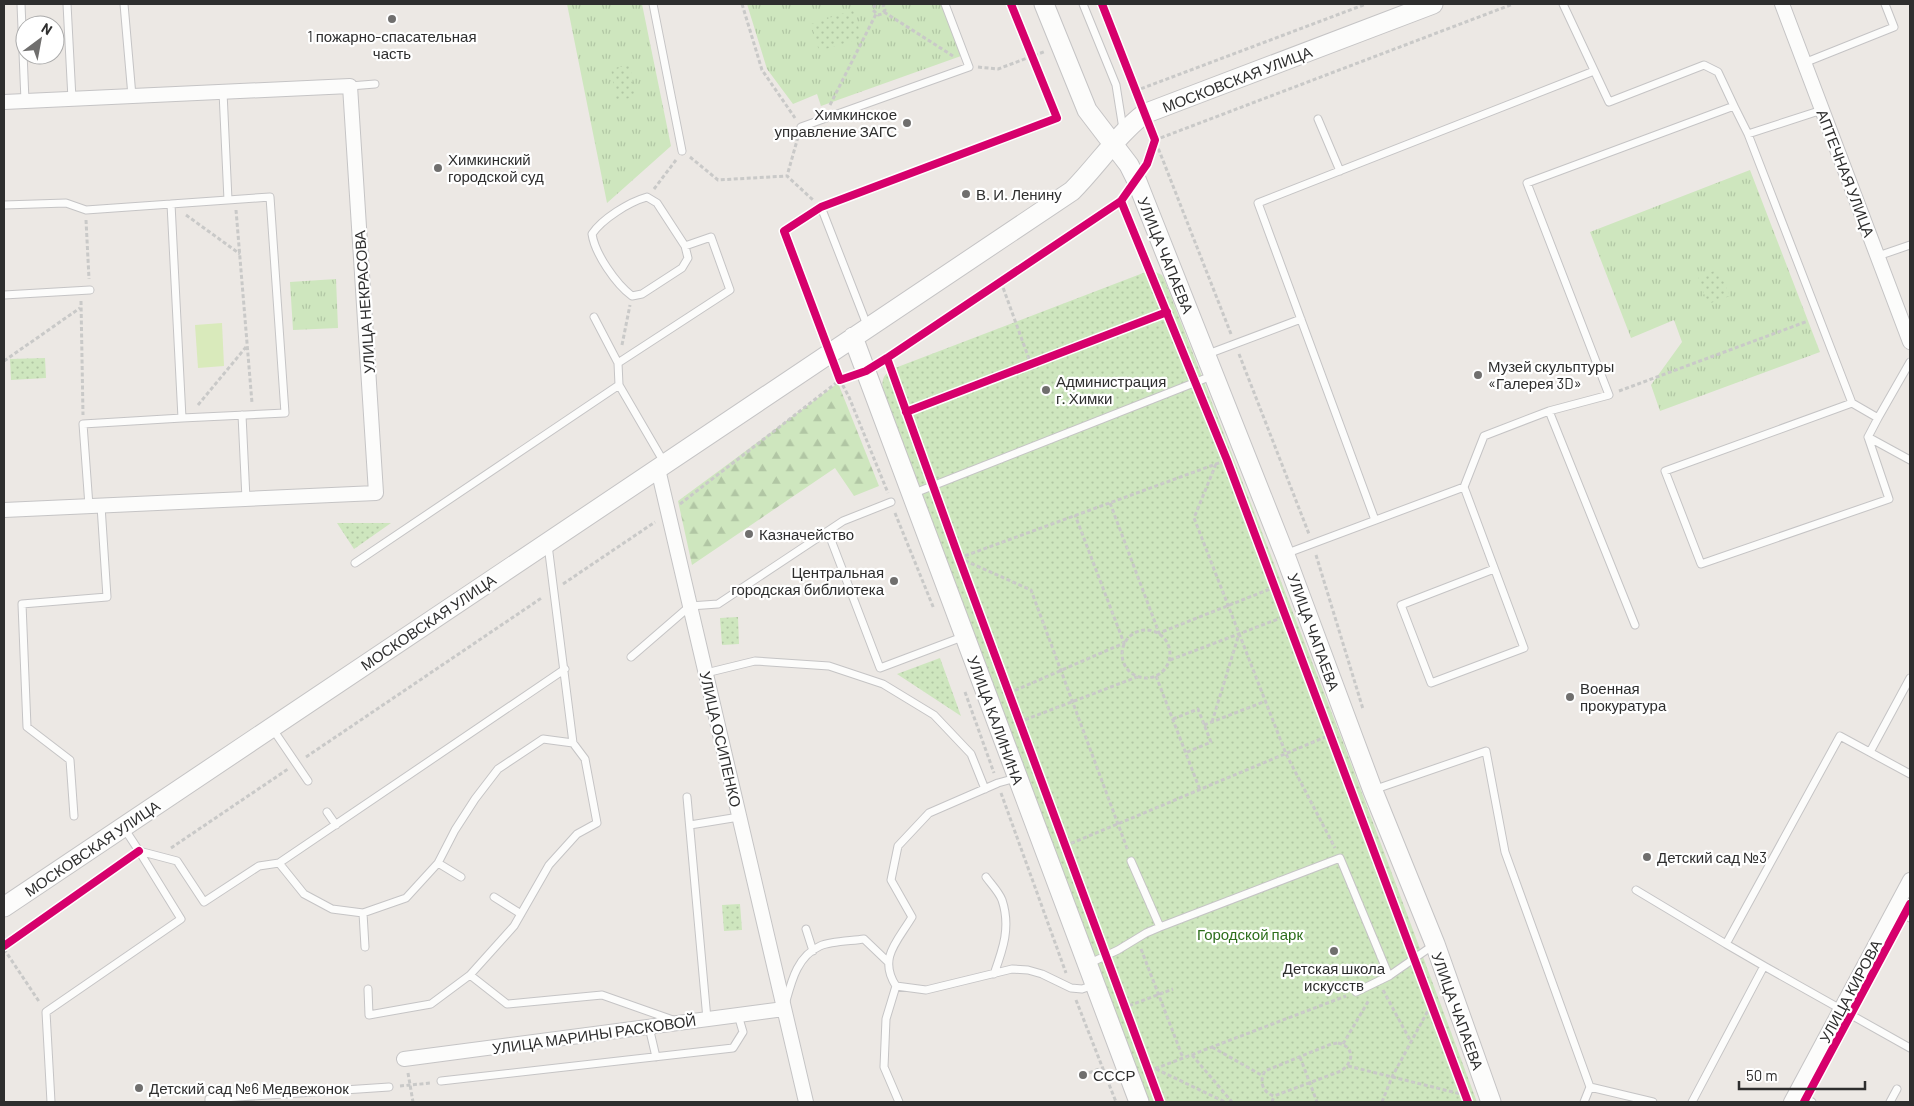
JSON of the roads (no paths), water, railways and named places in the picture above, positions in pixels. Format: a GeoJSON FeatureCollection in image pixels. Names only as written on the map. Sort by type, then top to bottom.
{"type":"FeatureCollection","features":[{"type":"Feature","properties":{"kind":"street","name":"УЛИЦА ЧАПАЕВА"},"geometry":{"type":"LineString","coordinates":[[1044,4],[1087,110],[1118,138],[1129,165],[1285,554],[1373,791],[1435,944],[1491,1102]]}},
{"type":"Feature","properties":{"kind":"street","name":"МОСКОВСКАЯ УЛИЦА"},"geometry":{"type":"LineString","coordinates":[[4,907],[1072,191],[1118,138],[1144,114],[1433,4]]}},
{"type":"Feature","properties":{"kind":"street","name":"АПТЕЧНАЯ УЛИЦА"},"geometry":{"type":"LineString","coordinates":[[1782,4],[1910,342]]}},
{"type":"Feature","properties":{"kind":"street"},"geometry":{"type":"LineString","coordinates":[[4,102],[350,86]]}},
{"type":"Feature","properties":{"kind":"street","name":"УЛИЦА НЕКРАСОВА"},"geometry":{"type":"LineString","coordinates":[[4,510],[376,493],[350,86]]}},
{"type":"Feature","properties":{"kind":"street","name":"УЛИЦА КАЛИНИНА"},"geometry":{"type":"LineString","coordinates":[[861,333],[866,371],[1018,777],[1086,965],[1139,1102]]}},
{"type":"Feature","properties":{"kind":"street","name":"УЛИЦА ОСИПЕНКО"},"geometry":{"type":"LineString","coordinates":[[661,466],[669,513],[690,606],[806,1102]]}},
{"type":"Feature","properties":{"kind":"street","name":"УЛИЦА КИРОВА"},"geometry":{"type":"LineString","coordinates":[[1793,1098],[1910,880]]}},
{"type":"Feature","properties":{"kind":"street","name":"УЛИЦА МАРИНЫ РАСКОВОЙ"},"geometry":{"type":"LineString","coordinates":[[404,1059],[784,1009]]}},
{"type":"Feature","properties":{"kind":"lane"},"geometry":{"type":"LineString","coordinates":[[21,4],[25,101]]}},
{"type":"Feature","properties":{"kind":"lane"},"geometry":{"type":"LineString","coordinates":[[67,4],[72,99]]}},
{"type":"Feature","properties":{"kind":"lane"},"geometry":{"type":"LineString","coordinates":[[124,4],[132,96]]}},
{"type":"Feature","properties":{"kind":"lane"},"geometry":{"type":"LineString","coordinates":[[653,4],[682,151]]}},
{"type":"Feature","properties":{"kind":"lane"},"geometry":{"type":"LineString","coordinates":[[801,127],[969,67],[946,4]]}},
{"type":"Feature","properties":{"kind":"lane"},"geometry":{"type":"LineString","coordinates":[[1083,4],[1116,85],[1118,138]]}},
{"type":"Feature","properties":{"kind":"lane"},"geometry":{"type":"LineString","coordinates":[[1563,4],[1609,102],[1704,65],[1718,72],[1748,134],[1852,403],[1878,418]]}},
{"type":"Feature","properties":{"kind":"lane"},"geometry":{"type":"LineString","coordinates":[[1804,63],[1894,27],[1885,4]]}},
{"type":"Feature","properties":{"kind":"lane"},"geometry":{"type":"LineString","coordinates":[[1375,520],[1258,203],[1594,72]]}},
{"type":"Feature","properties":{"kind":"lane"},"geometry":{"type":"LineString","coordinates":[[350,86],[375,84]]}},
{"type":"Feature","properties":{"kind":"lane"},"geometry":{"type":"LineString","coordinates":[[223,92],[231,200]]}},
{"type":"Feature","properties":{"kind":"lane"},"geometry":{"type":"LineString","coordinates":[[1494,570],[1401,605],[1431,683],[1524,648],[1464,487],[1484,436],[1550,411],[1609,395],[1527,183],[1734,106]]}},
{"type":"Feature","properties":{"kind":"lane"},"geometry":{"type":"LineString","coordinates":[[1748,134],[1822,110]]}},
{"type":"Feature","properties":{"kind":"lane"},"geometry":{"type":"LineString","coordinates":[[1318,120],[1340,171]]}},
{"type":"Feature","properties":{"kind":"lane"},"geometry":{"type":"LineString","coordinates":[[4,205],[66,203],[86,210],[270,197],[285,413],[83,424],[107,597],[22,604],[27,727],[70,760],[74,816]]}},
{"type":"Feature","properties":{"kind":"lane"},"geometry":{"type":"LineString","coordinates":[[648,197],[657,203],[685,246],[688,258],[682,268],[642,294],[632,296],[621,288],[594,246],[592,234],[598,225],[637,200],[648,197]]}},
{"type":"Feature","properties":{"kind":"lane"},"geometry":{"type":"LineString","coordinates":[[171,204],[184,418]]}},
{"type":"Feature","properties":{"kind":"lane"},"geometry":{"type":"LineString","coordinates":[[821,207],[861,333]]}},
{"type":"Feature","properties":{"kind":"lane"},"geometry":{"type":"LineString","coordinates":[[618,364],[730,290],[710,237],[685,246]]}},
{"type":"Feature","properties":{"kind":"lane"},"geometry":{"type":"LineString","coordinates":[[1878,256],[1910,245]]}},
{"type":"Feature","properties":{"kind":"lane"},"geometry":{"type":"LineString","coordinates":[[4,296],[90,290]]}},
{"type":"Feature","properties":{"kind":"lane"},"geometry":{"type":"LineString","coordinates":[[594,317],[618,364],[619,385],[661,466]]}},
{"type":"Feature","properties":{"kind":"lane"},"geometry":{"type":"LineString","coordinates":[[1206,355],[1301,318]]}},
{"type":"Feature","properties":{"kind":"lane"},"geometry":{"type":"LineString","coordinates":[[1852,403],[1665,471],[1701,564],[1889,499],[1868,437],[1910,362]]}},
{"type":"Feature","properties":{"kind":"lane"},"geometry":{"type":"LineString","coordinates":[[912,494],[1214,375]]}},
{"type":"Feature","properties":{"kind":"lane"},"geometry":{"type":"LineString","coordinates":[[355,562],[619,385]]}},
{"type":"Feature","properties":{"kind":"lane"},"geometry":{"type":"LineString","coordinates":[[1550,411],[1635,625]]}},
{"type":"Feature","properties":{"kind":"lane"},"geometry":{"type":"LineString","coordinates":[[242,415],[246,499]]}},
{"type":"Feature","properties":{"kind":"lane"},"geometry":{"type":"LineString","coordinates":[[1868,437],[1910,460]]}},
{"type":"Feature","properties":{"kind":"lane"},"geometry":{"type":"LineString","coordinates":[[1285,554],[1464,487]]}},
{"type":"Feature","properties":{"kind":"lane"},"geometry":{"type":"LineString","coordinates":[[632,657],[690,606],[718,604],[843,522],[891,502]]}},
{"type":"Feature","properties":{"kind":"lane"},"geometry":{"type":"LineString","coordinates":[[828,532],[880,668],[965,636]]}},
{"type":"Feature","properties":{"kind":"lane"},"geometry":{"type":"LineString","coordinates":[[368,989],[369,1015],[430,1004],[470,975],[514,926],[549,865],[577,834],[597,822],[585,759],[573,743],[548,542]]}},
{"type":"Feature","properties":{"kind":"lane"},"geometry":{"type":"LineString","coordinates":[[706,673],[754,661],[829,666],[883,684],[934,715],[971,754],[985,789]]}},
{"type":"Feature","properties":{"kind":"lane"},"geometry":{"type":"LineString","coordinates":[[138,851],[177,861],[204,902],[260,866],[279,863],[565,669]]}},
{"type":"Feature","properties":{"kind":"lane"},"geometry":{"type":"LineString","coordinates":[[1870,752],[1910,678]]}},
{"type":"Feature","properties":{"kind":"lane"},"geometry":{"type":"LineString","coordinates":[[272,727],[308,782]]}},
{"type":"Feature","properties":{"kind":"lane"},"geometry":{"type":"LineString","coordinates":[[1726,944],[1840,736],[1910,774]]}},
{"type":"Feature","properties":{"kind":"lane"},"geometry":{"type":"LineString","coordinates":[[279,863],[304,894],[332,909],[363,913],[406,898],[438,863],[455,830],[498,768],[543,739],[573,743]]}},
{"type":"Feature","properties":{"kind":"lane"},"geometry":{"type":"LineString","coordinates":[[1373,791],[1486,751],[1506,852],[1590,1087],[1584,1102]]}},
{"type":"Feature","properties":{"kind":"lane"},"geometry":{"type":"LineString","coordinates":[[899,1102],[884,1067],[886,1019],[896,986],[889,974],[888,960],[912,917],[891,880],[898,846],[928,813],[1018,777]]}},
{"type":"Feature","properties":{"kind":"lane"},"geometry":{"type":"LineString","coordinates":[[687,797],[707,1019]]}},
{"type":"Feature","properties":{"kind":"lane"},"geometry":{"type":"LineString","coordinates":[[327,812],[336,825]]}},
{"type":"Feature","properties":{"kind":"lane"},"geometry":{"type":"LineString","coordinates":[[690,825],[739,817]]}},
{"type":"Feature","properties":{"kind":"lane"},"geometry":{"type":"LineString","coordinates":[[51,1102],[46,1012],[181,919],[123,827]]}},
{"type":"Feature","properties":{"kind":"lane"},"geometry":{"type":"LineString","coordinates":[[1086,965],[1160,927],[1340,858],[1389,976]]}},
{"type":"Feature","properties":{"kind":"lane"},"geometry":{"type":"LineString","coordinates":[[1131,861],[1160,927]]}},
{"type":"Feature","properties":{"kind":"lane"},"geometry":{"type":"LineString","coordinates":[[438,863],[461,877]]}},
{"type":"Feature","properties":{"kind":"lane"},"geometry":{"type":"LineString","coordinates":[[986,877],[1001,899],[1007,921],[1005,944],[994,974]]}},
{"type":"Feature","properties":{"kind":"lane"},"geometry":{"type":"LineString","coordinates":[[1636,890],[1764,966],[1910,1048]]}},
{"type":"Feature","properties":{"kind":"lane"},"geometry":{"type":"LineString","coordinates":[[494,897],[521,914]]}},
{"type":"Feature","properties":{"kind":"lane"},"geometry":{"type":"LineString","coordinates":[[1894,909],[1910,918]]}},
{"type":"Feature","properties":{"kind":"lane"},"geometry":{"type":"LineString","coordinates":[[363,913],[365,947]]}},
{"type":"Feature","properties":{"kind":"lane"},"geometry":{"type":"LineString","coordinates":[[806,929],[813,951]]}},
{"type":"Feature","properties":{"kind":"lane"},"geometry":{"type":"LineString","coordinates":[[784,1009],[792,980],[800,961],[820,946],[864,939],[888,960]]}},
{"type":"Feature","properties":{"kind":"lane"},"geometry":{"type":"LineString","coordinates":[[1356,992],[1389,976],[1435,944]]}},
{"type":"Feature","properties":{"kind":"lane"},"geometry":{"type":"LineString","coordinates":[[1692,1102],[1764,966]]}},
{"type":"Feature","properties":{"kind":"lane"},"geometry":{"type":"LineString","coordinates":[[896,986],[926,990],[1012,969],[1028,970],[1042,974],[1071,988],[1082,989],[1094,985]]}},
{"type":"Feature","properties":{"kind":"lane"},"geometry":{"type":"LineString","coordinates":[[470,975],[507,1004],[602,995],[680,1023]]}},
{"type":"Feature","properties":{"kind":"lane"},"geometry":{"type":"LineString","coordinates":[[441,1081],[733,1048],[743,1032],[738,1015]]}},
{"type":"Feature","properties":{"kind":"lane"},"geometry":{"type":"LineString","coordinates":[[649,1027],[656,1057]]}},
{"type":"Feature","properties":{"kind":"lane"},"geometry":{"type":"LineString","coordinates":[[209,1102],[209,1099],[389,1087]]}},
{"type":"Feature","properties":{"kind":"lane"},"geometry":{"type":"LineString","coordinates":[[1590,1087],[1653,1102]]}},
{"type":"Feature","properties":{"kind":"lane"},"geometry":{"type":"LineString","coordinates":[[1890,1102],[1897,1089]]}},
{"type":"Feature","properties":{"kind":"lane"},"geometry":{"type":"LineString","coordinates":[[1793,1098],[1812,1102]]}},
{"type":"Feature","properties":{"kind":"place","name":"1 пожарно-спасательная часть"},"geometry":{"type":"Point","coordinates":[392,19]}},
{"type":"Feature","properties":{"kind":"place","name":"Химкинское управление ЗАГС"},"geometry":{"type":"Point","coordinates":[907,123]}},
{"type":"Feature","properties":{"kind":"place","name":"Химкинский городской суд"},"geometry":{"type":"Point","coordinates":[438,168]}},
{"type":"Feature","properties":{"kind":"place","name":"В. И. Ленину"},"geometry":{"type":"Point","coordinates":[966,194]}},
{"type":"Feature","properties":{"kind":"place","name":"Музей скульптуры «Галерея 3D»"},"geometry":{"type":"Point","coordinates":[1478,375]}},
{"type":"Feature","properties":{"kind":"place","name":"Администрация г. Химки"},"geometry":{"type":"Point","coordinates":[1046,390]}},
{"type":"Feature","properties":{"kind":"place","name":"Казначейство"},"geometry":{"type":"Point","coordinates":[749,534]}},
{"type":"Feature","properties":{"kind":"place","name":"Центральная городская библиотека"},"geometry":{"type":"Point","coordinates":[894,581]}},
{"type":"Feature","properties":{"kind":"place","name":"Военная прокуратура"},"geometry":{"type":"Point","coordinates":[1570,697]}},
{"type":"Feature","properties":{"kind":"place","name":"Детский сад №3"},"geometry":{"type":"Point","coordinates":[1647,857]}},
{"type":"Feature","properties":{"kind":"place","name":"Детская школа искусств"},"geometry":{"type":"Point","coordinates":[1334,951]}},
{"type":"Feature","properties":{"kind":"place","name":"СССР"},"geometry":{"type":"Point","coordinates":[1083,1075]}},
{"type":"Feature","properties":{"kind":"place","name":"Детский сад №6 Медвежонок"},"geometry":{"type":"Point","coordinates":[139,1088]}},
{"type":"Feature","properties":{"kind":"park label","name":"Городской парк"},"geometry":{"type":"Point","coordinates":[1250,934]}}]}
